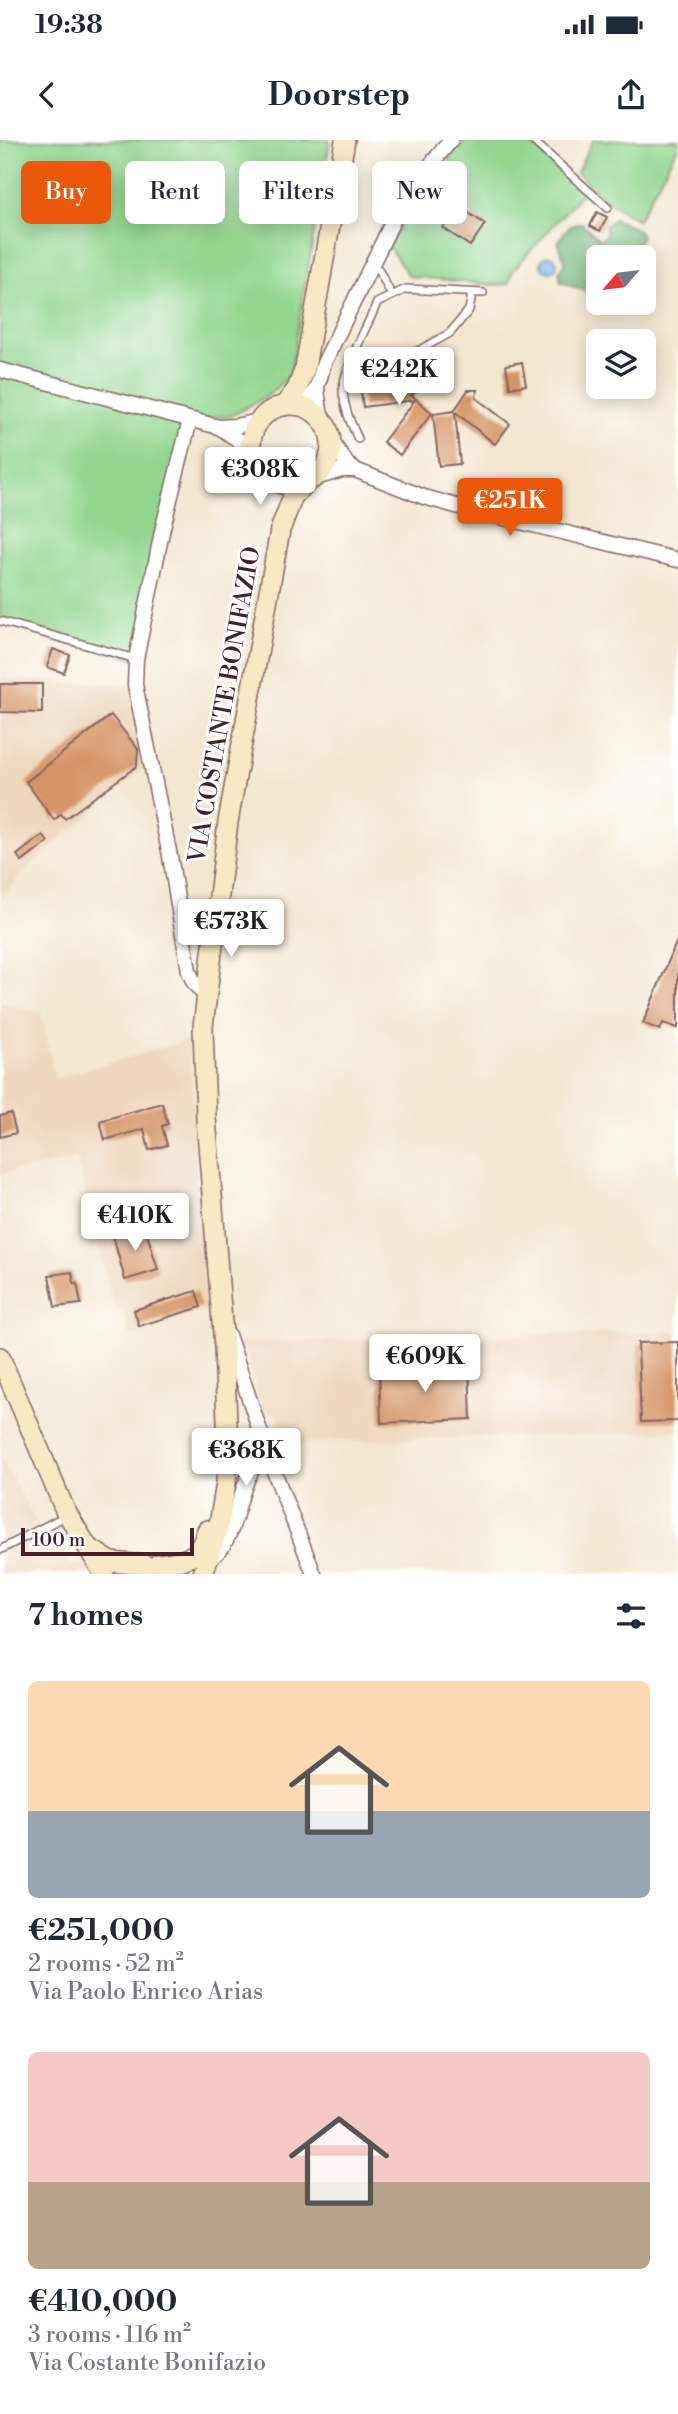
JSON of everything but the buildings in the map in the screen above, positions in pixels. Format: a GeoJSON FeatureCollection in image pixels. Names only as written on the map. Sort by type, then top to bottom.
{"type":"FeatureCollection","features":[{"type":"Feature","properties":{"kind":"main road"},"geometry":{"type":"LineString","coordinates":[[303,400],[305,368],[345,140]]}},
{"type":"Feature","properties":{"kind":"main road"},"geometry":{"type":"LineString","coordinates":[[280,530],[293,496],[324,468],[328,459],[326,429],[297,389],[305,368]]}},
{"type":"Feature","properties":{"kind":"main road"},"geometry":{"type":"LineString","coordinates":[[280,530],[280,504],[267,477],[255,463],[251,442],[259,421],[270,411],[303,400]]}},
{"type":"Feature","properties":{"kind":"main road"},"geometry":{"type":"LineString","coordinates":[[267,477],[291,485],[310,480]]}},
{"type":"Feature","properties":{"kind":"main road","name":"VIA COSTANTE BONIFAZIO"},"geometry":{"type":"LineString","coordinates":[[226,1391],[206,1118],[203,1027],[228,822],[280,530]]}},
{"type":"Feature","properties":{"kind":"main road"},"geometry":{"type":"LineString","coordinates":[[2,1366],[68,1515],[104,1574]]}},
{"type":"Feature","properties":{"kind":"main road"},"geometry":{"type":"LineString","coordinates":[[205,1567],[219,1524],[226,1483],[226,1391]]}},
{"type":"Feature","properties":{"kind":"main road"},"geometry":{"type":"LineString","coordinates":[[144,1568],[183,1561],[196,1554],[204,1543],[220,1453],[226,1391]]}},
{"type":"Feature","properties":{"kind":"main road"},"geometry":{"type":"LineString","coordinates":[[86,1545],[111,1562],[144,1568],[167,1566],[181,1574]]}},
{"type":"Feature","properties":{"kind":"street"},"geometry":{"type":"LineString","coordinates":[[303,400],[324,363],[405,196],[451,140]]}},
{"type":"Feature","properties":{"kind":"street"},"geometry":{"type":"LineString","coordinates":[[0,370],[219,427],[259,421]]}},
{"type":"Feature","properties":{"kind":"street"},"geometry":{"type":"LineString","coordinates":[[190,420],[163,527],[136,659],[135,685],[170,856],[189,971],[194,983],[206,997]]}},
{"type":"Feature","properties":{"kind":"street"},"geometry":{"type":"LineString","coordinates":[[219,427],[252,454]]}},
{"type":"Feature","properties":{"kind":"street"},"geometry":{"type":"LineString","coordinates":[[326,429],[347,464],[355,470],[424,497],[540,528],[678,560]]}},
{"type":"Feature","properties":{"kind":"street"},"geometry":{"type":"LineString","coordinates":[[310,480],[342,470],[355,470]]}},
{"type":"Feature","properties":{"kind":"street"},"geometry":{"type":"LineString","coordinates":[[222,1320],[314,1574]]}},
{"type":"Feature","properties":{"kind":"street"},"geometry":{"type":"LineString","coordinates":[[205,1567],[222,1547],[228,1535],[256,1461],[268,1453]]}},
{"type":"Feature","properties":{"kind":"lane"},"geometry":{"type":"LineString","coordinates":[[532,140],[608,208]]}},
{"type":"Feature","properties":{"kind":"lane"},"geometry":{"type":"LineString","coordinates":[[369,266],[379,271],[392,296]]}},
{"type":"Feature","properties":{"kind":"lane"},"geometry":{"type":"LineString","coordinates":[[358,439],[346,411],[343,388],[377,303],[407,289],[484,293]]}},
{"type":"Feature","properties":{"kind":"lane"},"geometry":{"type":"LineString","coordinates":[[349,368],[366,373],[391,366],[450,333],[469,310],[472,293]]}},
{"type":"Feature","properties":{"kind":"lane"},"geometry":{"type":"LineString","coordinates":[[0,621],[136,659]]}},
{"type":"Feature","properties":{"kind":"lane"},"geometry":{"type":"LineString","coordinates":[[0,1550],[68,1515]]}},
{"type":"Feature","properties":{"kind":"shaded area"},"geometry":{"type":"Polygon","coordinates":[[[0,678],[132,686],[146,766],[32,863],[0,899],[0,678]]]}},
{"type":"Feature","properties":{"kind":"shaded area"},"geometry":{"type":"Polygon","coordinates":[[[0,1002],[41,1013],[55,1079],[189,1040],[206,1310],[130,1335],[122,1309],[114,1309],[77,1159],[0,1174],[0,1002]]]}},
{"type":"Feature","properties":{"kind":"shaded area"},"geometry":{"type":"Polygon","coordinates":[[[678,1331],[678,1431],[287,1443],[278,1415],[261,1409],[246,1352],[239,1352],[238,1343],[678,1331]]]}},
{"type":"Feature","properties":{"kind":"shaded area"},"geometry":{"type":"Polygon","coordinates":[[[0,1455],[43,1536],[59,1528],[62,1533],[55,1546],[69,1564],[85,1563],[96,1574],[0,1574],[0,1455]]]}},
{"type":"Feature","properties":{"kind":"green space"},"geometry":{"type":"Polygon","coordinates":[[[0,140],[330,140],[326,161],[239,161],[239,224],[316,224],[290,374],[269,395],[231,416],[190,420],[136,659],[0,621],[0,140]]]}},
{"type":"Feature","properties":{"kind":"green space"},"geometry":{"type":"Polygon","coordinates":[[[465,140],[526,140],[583,192],[514,269],[508,284],[493,285],[409,276],[388,246],[401,224],[467,224],[467,161],[447,161],[465,140]]]}},
{"type":"Feature","properties":{"kind":"green space"},"geometry":{"type":"Polygon","coordinates":[[[593,140],[678,140],[678,146],[638,220],[601,197],[577,172],[593,140]]]}},
{"type":"Feature","properties":{"kind":"green space"},"geometry":{"type":"Polygon","coordinates":[[[614,219],[637,229],[642,236],[637,245],[586,245],[586,291],[561,282],[559,272],[565,261],[558,243],[565,232],[570,226],[582,223],[600,240],[606,235],[605,226],[614,219]]]}},
{"type":"Feature","properties":{"kind":"water"},"geometry":{"type":"Polygon","coordinates":[[[546,256],[552,256],[557,264],[555,270],[546,272],[541,267],[541,261],[546,256]]]}}]}
